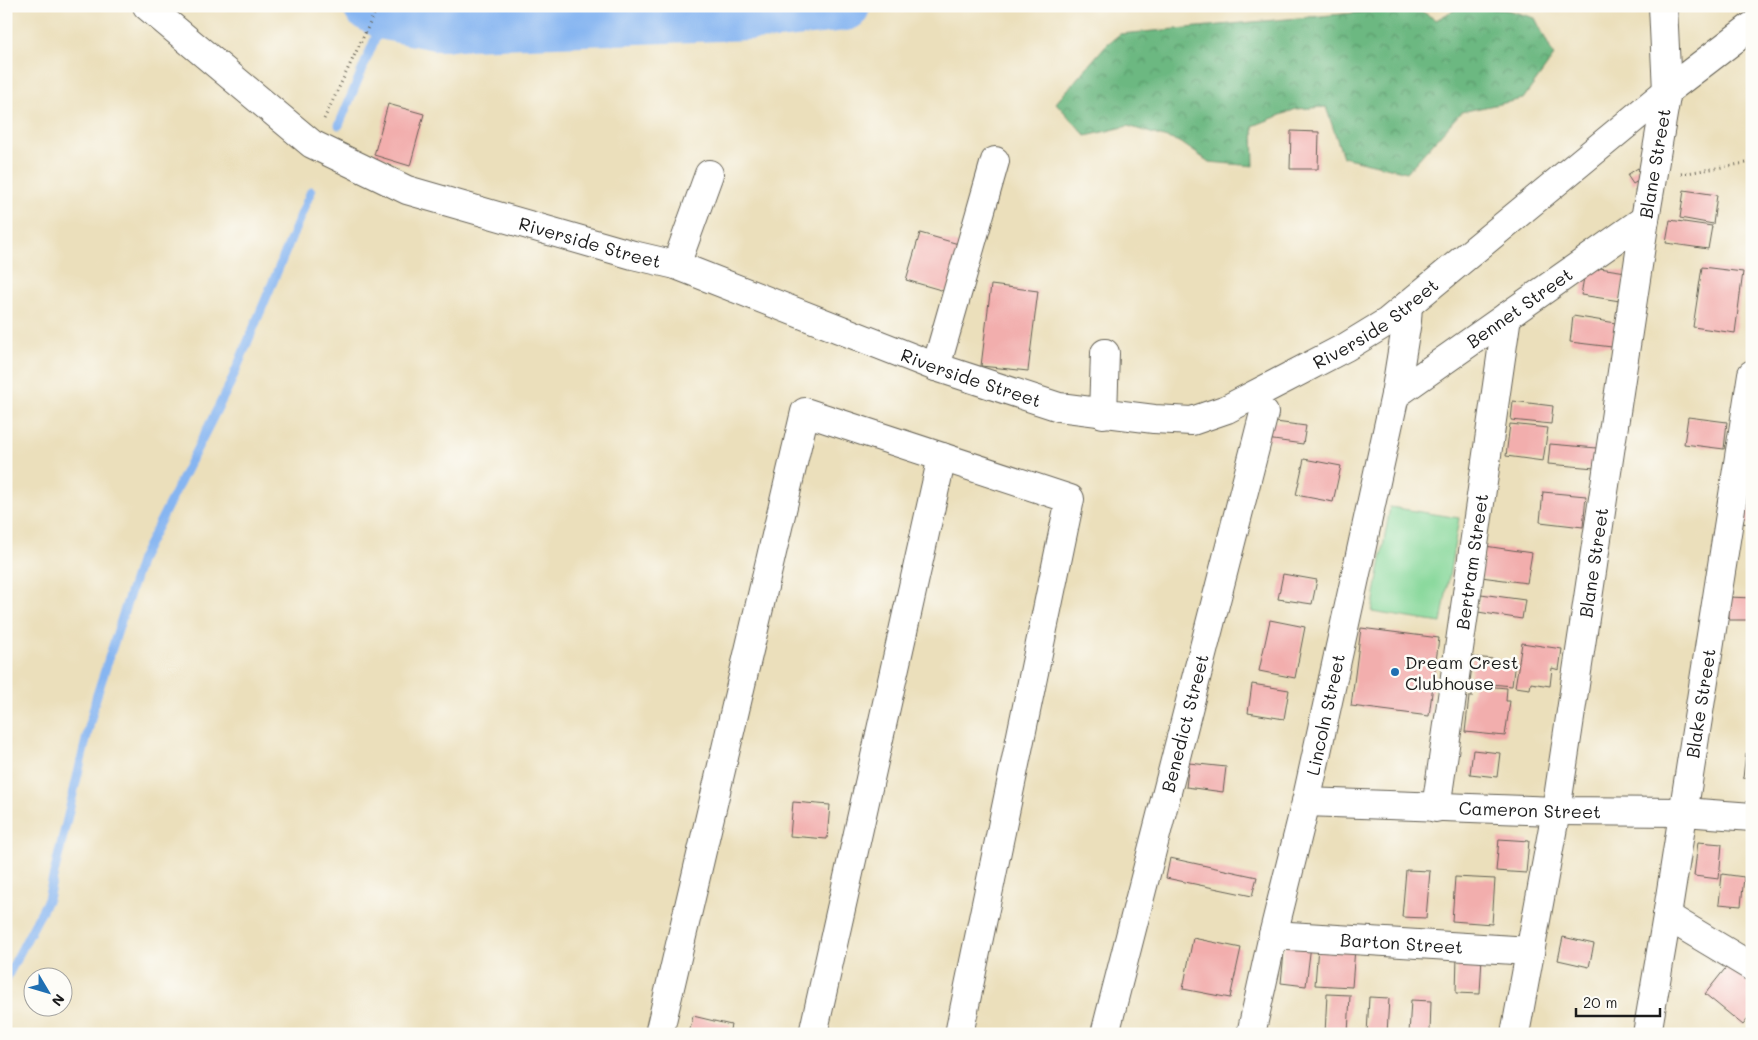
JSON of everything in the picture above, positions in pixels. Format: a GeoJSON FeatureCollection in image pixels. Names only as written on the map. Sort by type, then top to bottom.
{"type":"FeatureCollection","features":[{"type":"Feature","properties":{"kind":"street","name":"Riverside Street"},"geometry":{"type":"LineString","coordinates":[[147,6],[312,144],[408,190],[676,266],[936,367],[1059,407],[1102,414],[1192,421],[1228,409],[1346,347],[1387,322],[1667,90],[1752,26]]}},
{"type":"Feature","properties":{"kind":"street","name":"Blane Street"},"geometry":{"type":"LineString","coordinates":[[1515,1034],[1556,811],[1645,219],[1667,90],[1662,6]]}},
{"type":"Feature","properties":{"kind":"street"},"geometry":{"type":"LineString","coordinates":[[936,367],[995,161]]}},
{"type":"Feature","properties":{"kind":"street"},"geometry":{"type":"LineString","coordinates":[[676,266],[709,174]]}},
{"type":"Feature","properties":{"kind":"street","name":"Bennet Street"},"geometry":{"type":"LineString","coordinates":[[1395,395],[1645,219]]}},
{"type":"Feature","properties":{"kind":"street","name":"Lincoln Street"},"geometry":{"type":"LineString","coordinates":[[1251,1034],[1272,935],[1306,802],[1395,395],[1408,305]]}},
{"type":"Feature","properties":{"kind":"street","name":"Bertram Street"},"geometry":{"type":"LineString","coordinates":[[1436,808],[1507,316]]}},
{"type":"Feature","properties":{"kind":"street"},"geometry":{"type":"LineString","coordinates":[[1102,414],[1105,353]]}},
{"type":"Feature","properties":{"kind":"street","name":"Blake Street"},"geometry":{"type":"LineString","coordinates":[[1647,1034],[1684,812],[1751,382]]}},
{"type":"Feature","properties":{"kind":"street"},"geometry":{"type":"LineString","coordinates":[[659,1034],[805,412],[1070,499],[959,1034]]}},
{"type":"Feature","properties":{"kind":"street","name":"Benedict Street"},"geometry":{"type":"LineString","coordinates":[[1105,1034],[1264,413]]}},
{"type":"Feature","properties":{"kind":"street"},"geometry":{"type":"LineString","coordinates":[[813,1034],[942,457]]}},
{"type":"Feature","properties":{"kind":"street","name":"Cameron Street"},"geometry":{"type":"LineString","coordinates":[[1306,802],[1436,808],[1684,812],[1752,817]]}},
{"type":"Feature","properties":{"kind":"street"},"geometry":{"type":"LineString","coordinates":[[1667,916],[1752,967]]}},
{"type":"Feature","properties":{"kind":"street","name":"Barton Street"},"geometry":{"type":"LineString","coordinates":[[1272,935],[1530,951]]}},
{"type":"Feature","properties":{"kind":"path"},"geometry":{"type":"LineString","coordinates":[[312,144],[378,6]]}},
{"type":"Feature","properties":{"kind":"path"},"geometry":{"type":"LineString","coordinates":[[1652,180],[1708,168],[1752,162]]}},
{"type":"Feature","properties":{"kind":"green space"},"geometry":{"type":"Polygon","coordinates":[[[1413,6],[1436,20],[1462,6],[1507,10],[1535,18],[1554,56],[1523,99],[1461,112],[1407,172],[1343,157],[1326,107],[1296,109],[1253,126],[1254,166],[1209,162],[1180,142],[1128,126],[1086,136],[1056,103],[1106,45],[1120,34],[1376,11],[1413,6]]]}},
{"type":"Feature","properties":{"kind":"green space"},"geometry":{"type":"Polygon","coordinates":[[[1390,507],[1459,518],[1441,623],[1372,612],[1390,507]]]}},
{"type":"Feature","properties":{"kind":"building"},"geometry":{"type":"Polygon","coordinates":[[[388,104],[424,114],[410,166],[374,155],[388,104]]]}},
{"type":"Feature","properties":{"kind":"building"},"geometry":{"type":"Polygon","coordinates":[[[1291,131],[1319,132],[1318,169],[1290,169],[1291,131]]]}},
{"type":"Feature","properties":{"kind":"building"},"geometry":{"type":"Polygon","coordinates":[[[1638,168],[1644,177],[1633,184],[1627,175],[1638,168]]]}},
{"type":"Feature","properties":{"kind":"building"},"geometry":{"type":"Polygon","coordinates":[[[1684,190],[1717,195],[1713,224],[1680,218],[1684,190]]]}},
{"type":"Feature","properties":{"kind":"building"},"geometry":{"type":"Polygon","coordinates":[[[1670,220],[1712,226],[1708,249],[1666,243],[1670,220]]]}},
{"type":"Feature","properties":{"kind":"building"},"geometry":{"type":"Polygon","coordinates":[[[920,233],[962,245],[948,292],[906,280],[920,233]]]}},
{"type":"Feature","properties":{"kind":"building"},"geometry":{"type":"Polygon","coordinates":[[[1586,266],[1626,272],[1620,301],[1581,295],[1586,266]]]}},
{"type":"Feature","properties":{"kind":"building"},"geometry":{"type":"Polygon","coordinates":[[[1702,267],[1743,272],[1735,333],[1693,327],[1702,267]]]}},
{"type":"Feature","properties":{"kind":"building"},"geometry":{"type":"Polygon","coordinates":[[[991,285],[1038,291],[1028,371],[981,366],[991,285]]]}},
{"type":"Feature","properties":{"kind":"building"},"geometry":{"type":"Polygon","coordinates":[[[1573,316],[1616,323],[1612,347],[1570,342],[1573,316]]]}},
{"type":"Feature","properties":{"kind":"building"},"geometry":{"type":"Polygon","coordinates":[[[1513,401],[1553,406],[1551,424],[1511,420],[1513,401]]]}},
{"type":"Feature","properties":{"kind":"building"},"geometry":{"type":"Polygon","coordinates":[[[1688,417],[1727,422],[1724,449],[1684,444],[1688,417]]]}},
{"type":"Feature","properties":{"kind":"building"},"geometry":{"type":"Polygon","coordinates":[[[1268,421],[1306,426],[1303,444],[1266,439],[1268,421]]]}},
{"type":"Feature","properties":{"kind":"building"},"geometry":{"type":"Polygon","coordinates":[[[1510,424],[1548,428],[1543,461],[1506,456],[1510,424]]]}},
{"type":"Feature","properties":{"kind":"building"},"geometry":{"type":"Polygon","coordinates":[[[1550,444],[1597,448],[1595,468],[1548,464],[1550,444]]]}},
{"type":"Feature","properties":{"kind":"building"},"geometry":{"type":"Polygon","coordinates":[[[1304,459],[1341,466],[1333,502],[1296,495],[1304,459]]]}},
{"type":"Feature","properties":{"kind":"building"},"geometry":{"type":"Polygon","coordinates":[[[1543,492],[1586,496],[1583,527],[1540,522],[1543,492]]]}},
{"type":"Feature","properties":{"kind":"building"},"geometry":{"type":"Polygon","coordinates":[[[1742,499],[1752,500],[1752,524],[1740,523],[1742,499]]]}},
{"type":"Feature","properties":{"kind":"building"},"geometry":{"type":"Polygon","coordinates":[[[1485,546],[1532,553],[1527,583],[1481,577],[1485,546]]]}},
{"type":"Feature","properties":{"kind":"building"},"geometry":{"type":"Polygon","coordinates":[[[1283,574],[1317,580],[1312,604],[1278,599],[1283,574]]]}},
{"type":"Feature","properties":{"kind":"building"},"geometry":{"type":"Polygon","coordinates":[[[1481,594],[1525,600],[1522,619],[1478,612],[1481,594]]]}},
{"type":"Feature","properties":{"kind":"building"},"geometry":{"type":"Polygon","coordinates":[[[1729,597],[1752,598],[1752,620],[1729,620],[1729,597]]]}},
{"type":"Feature","properties":{"kind":"building"},"geometry":{"type":"Polygon","coordinates":[[[1270,620],[1305,627],[1295,678],[1259,671],[1270,620]]]}},
{"type":"Feature","properties":{"kind":"building","name":"Dream Crest Clubhouse"},"geometry":{"type":"Polygon","coordinates":[[[1361,628],[1439,638],[1429,716],[1351,706],[1361,628]]]}},
{"type":"Feature","properties":{"kind":"building"},"geometry":{"type":"Polygon","coordinates":[[[1522,643],[1562,649],[1559,670],[1552,668],[1550,686],[1531,683],[1530,689],[1515,687],[1522,643]]]}},
{"type":"Feature","properties":{"kind":"building"},"geometry":{"type":"Polygon","coordinates":[[[1473,657],[1515,661],[1512,686],[1470,682],[1473,657]]]}},
{"type":"Feature","properties":{"kind":"building"},"geometry":{"type":"Polygon","coordinates":[[[1252,684],[1289,690],[1284,719],[1248,713],[1252,684]]]}},
{"type":"Feature","properties":{"kind":"building"},"geometry":{"type":"Polygon","coordinates":[[[1473,685],[1507,688],[1506,701],[1510,701],[1505,736],[1465,732],[1469,697],[1472,697],[1473,685]]]}},
{"type":"Feature","properties":{"kind":"building"},"geometry":{"type":"Polygon","coordinates":[[[1473,750],[1500,753],[1497,777],[1470,774],[1473,750]]]}},
{"type":"Feature","properties":{"kind":"building"},"geometry":{"type":"Polygon","coordinates":[[[1746,753],[1752,754],[1752,779],[1743,778],[1746,753]]]}},
{"type":"Feature","properties":{"kind":"building"},"geometry":{"type":"Polygon","coordinates":[[[1189,763],[1226,767],[1223,792],[1186,787],[1189,763]]]}},
{"type":"Feature","properties":{"kind":"building"},"geometry":{"type":"Polygon","coordinates":[[[793,802],[830,805],[827,839],[790,836],[793,802]]]}},
{"type":"Feature","properties":{"kind":"building"},"geometry":{"type":"Polygon","coordinates":[[[1499,839],[1529,841],[1526,873],[1496,871],[1499,839]]]}},
{"type":"Feature","properties":{"kind":"building"},"geometry":{"type":"Polygon","coordinates":[[[1698,842],[1722,844],[1719,879],[1694,876],[1698,842]]]}},
{"type":"Feature","properties":{"kind":"building"},"geometry":{"type":"Polygon","coordinates":[[[1170,858],[1257,877],[1252,896],[1166,878],[1170,858]]]}},
{"type":"Feature","properties":{"kind":"building"},"geometry":{"type":"Polygon","coordinates":[[[1406,870],[1430,871],[1426,918],[1402,917],[1406,870]]]}},
{"type":"Feature","properties":{"kind":"building"},"geometry":{"type":"Polygon","coordinates":[[[1722,874],[1744,877],[1741,906],[1719,904],[1722,874]]]}},
{"type":"Feature","properties":{"kind":"building"},"geometry":{"type":"Polygon","coordinates":[[[1455,877],[1495,879],[1492,924],[1452,921],[1455,877]]]}},
{"type":"Feature","properties":{"kind":"building"},"geometry":{"type":"Polygon","coordinates":[[[1563,937],[1594,944],[1589,967],[1558,960],[1563,937]]]}},
{"type":"Feature","properties":{"kind":"building"},"geometry":{"type":"Polygon","coordinates":[[[1193,938],[1241,948],[1230,998],[1183,989],[1193,938]]]}},
{"type":"Feature","properties":{"kind":"building"},"geometry":{"type":"Polygon","coordinates":[[[1285,942],[1311,945],[1306,986],[1281,983],[1285,942]]]}},
{"type":"Feature","properties":{"kind":"building"},"geometry":{"type":"Polygon","coordinates":[[[1318,946],[1355,948],[1352,987],[1315,985],[1318,946]]]}},
{"type":"Feature","properties":{"kind":"building"},"geometry":{"type":"Polygon","coordinates":[[[1457,955],[1482,956],[1480,994],[1456,993],[1457,955]]]}},
{"type":"Feature","properties":{"kind":"building"},"geometry":{"type":"Polygon","coordinates":[[[1728,965],[1752,984],[1752,1014],[1743,1025],[1705,994],[1728,965]]]}},
{"type":"Feature","properties":{"kind":"building"},"geometry":{"type":"Polygon","coordinates":[[[1327,994],[1350,995],[1348,1034],[1325,1034],[1327,994]]]}},
{"type":"Feature","properties":{"kind":"building"},"geometry":{"type":"Polygon","coordinates":[[[1369,997],[1389,998],[1387,1034],[1367,1034],[1369,997]]]}},
{"type":"Feature","properties":{"kind":"building"},"geometry":{"type":"Polygon","coordinates":[[[1411,1000],[1431,1001],[1430,1034],[1409,1034],[1411,1000]]]}},
{"type":"Feature","properties":{"kind":"building"},"geometry":{"type":"Polygon","coordinates":[[[693,1016],[731,1025],[729,1034],[689,1034],[693,1016]]]}},
{"type":"Feature","properties":{"kind":"waterway"},"geometry":{"type":"LineString","coordinates":[[368,6],[385,15],[441,26],[778,14],[845,6]]}},
{"type":"Feature","properties":{"kind":"waterway"},"geometry":{"type":"LineString","coordinates":[[339,125],[385,15]]}},
{"type":"Feature","properties":{"kind":"waterway"},"geometry":{"type":"LineString","coordinates":[[6,979],[48,899],[96,698],[141,559],[230,384],[311,191]]}},
{"type":"Feature","properties":{"kind":"place","name":"Dream Crest Clubhouse"},"geometry":{"type":"Point","coordinates":[1395,672]}}]}
